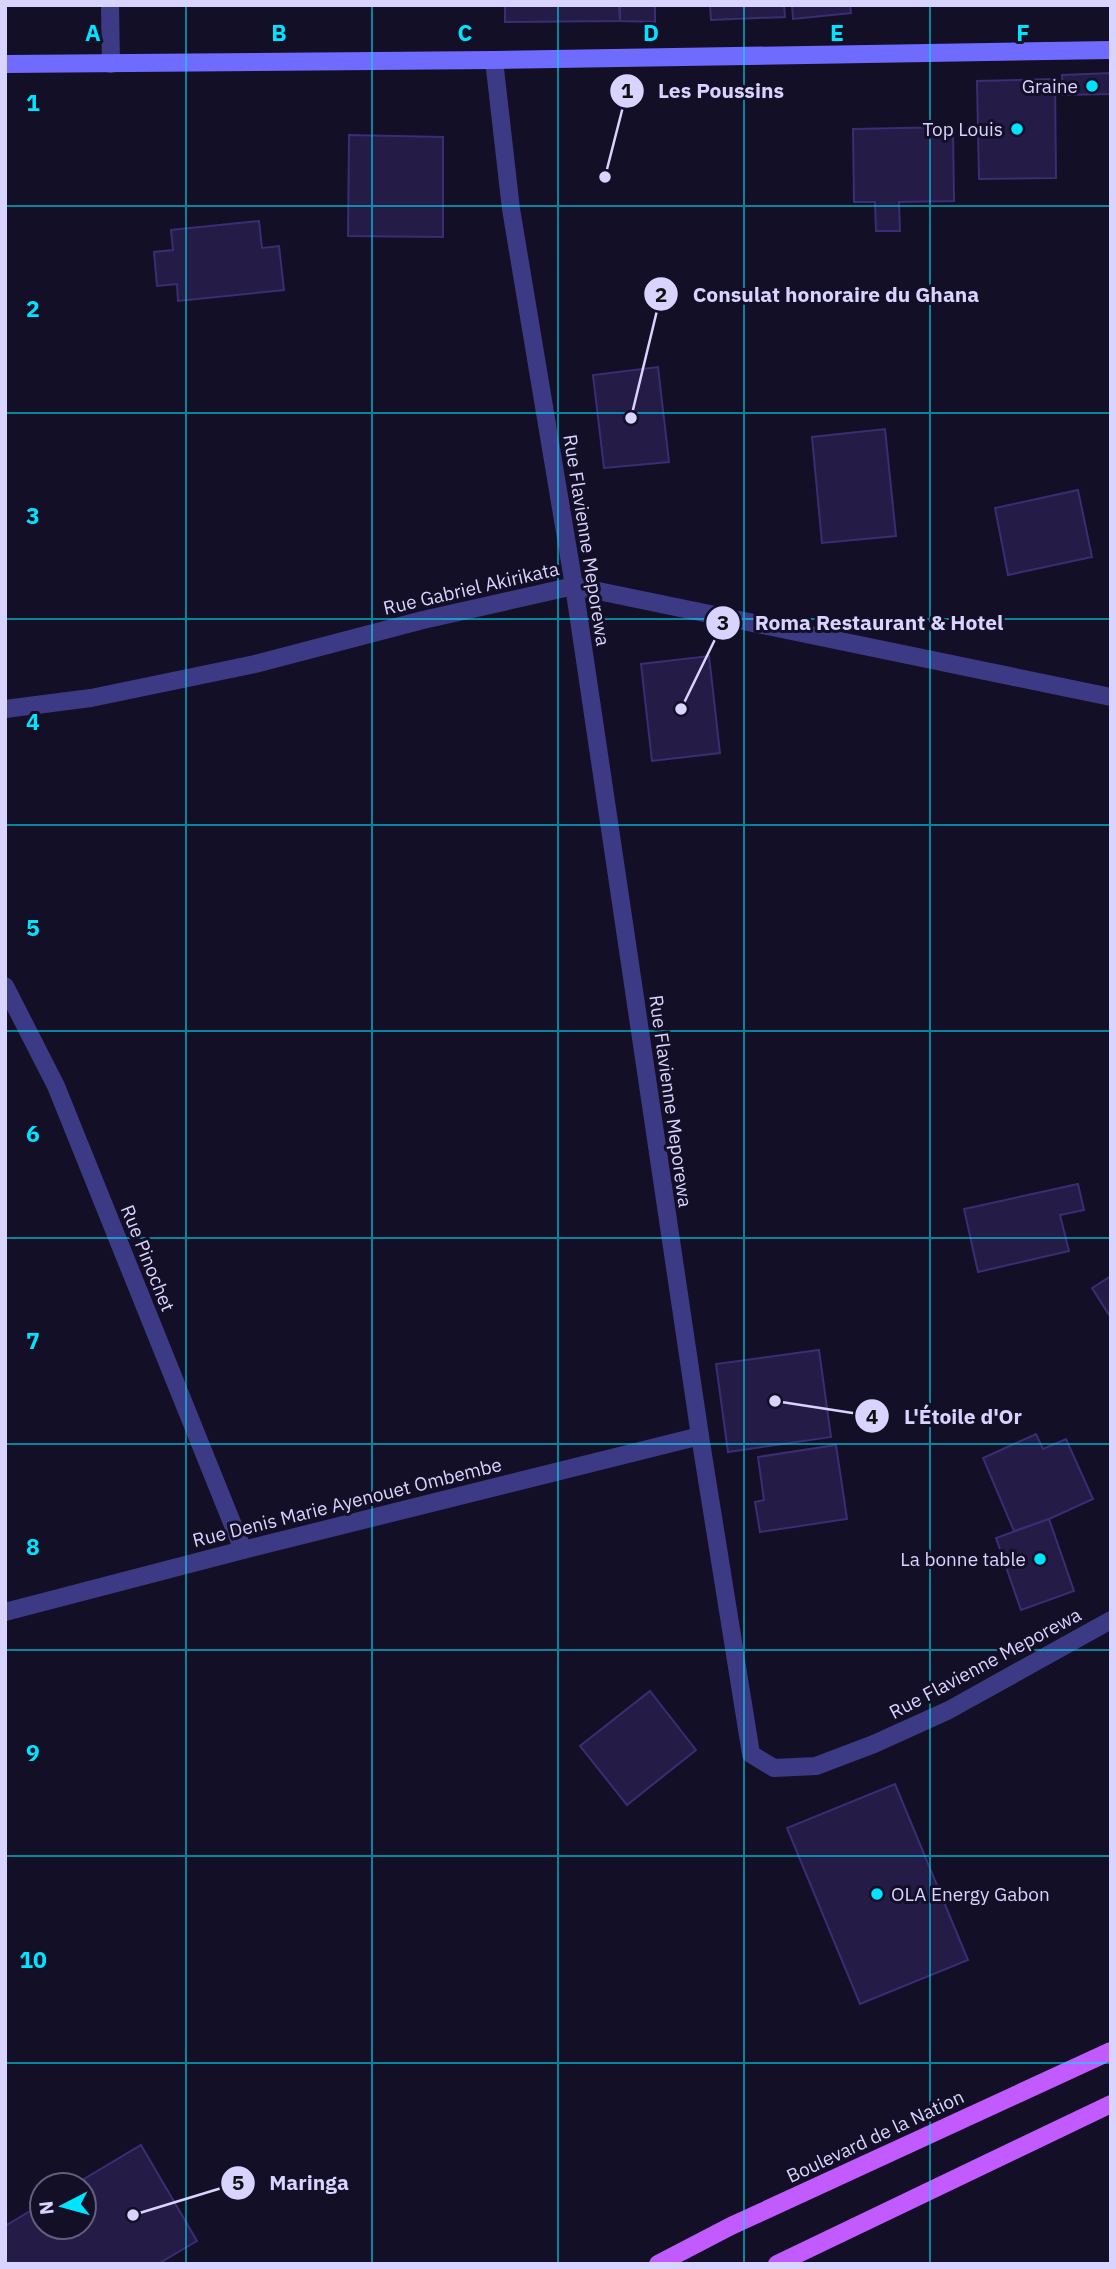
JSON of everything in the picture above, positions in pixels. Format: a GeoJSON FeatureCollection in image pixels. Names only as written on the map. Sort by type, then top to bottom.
{"type":"FeatureCollection","features":[{"type":"Feature","properties":{"kind":"main road"},"geometry":{"type":"LineString","coordinates":[[5,64],[494,60],[1111,50]]}},
{"type":"Feature","properties":{"kind":"main road","name":"Boulevard de la Nation"},"geometry":{"type":"LineString","coordinates":[[658,2264],[779,2204],[1111,2052]]}},
{"type":"Feature","properties":{"kind":"main road"},"geometry":{"type":"LineString","coordinates":[[777,2264],[1111,2104]]}},
{"type":"Feature","properties":{"kind":"street"},"geometry":{"type":"LineString","coordinates":[[110,5],[111,64]]}},
{"type":"Feature","properties":{"kind":"street","name":"Rue Flavienne Meporewa"},"geometry":{"type":"LineString","coordinates":[[494,60],[511,209],[574,586],[700,1436],[751,1754],[774,1768],[816,1766],[874,1744],[949,1710],[1111,1620]]}},
{"type":"Feature","properties":{"kind":"street","name":"Rue Gabriel Akirikata"},"geometry":{"type":"LineString","coordinates":[[5,709],[91,698],[255,664],[423,620],[574,586],[1111,698]]}},
{"type":"Feature","properties":{"kind":"street","name":"Rue Pinochet"},"geometry":{"type":"LineString","coordinates":[[5,986],[56,1086],[243,1550]]}},
{"type":"Feature","properties":{"kind":"street","name":"Rue Denis Marie Ayenouet Ombembe"},"geometry":{"type":"LineString","coordinates":[[5,1612],[700,1436]]}},
{"type":"Feature","properties":{"kind":"building"},"geometry":{"type":"Polygon","coordinates":[[[505,5],[619,5],[620,21],[505,22],[505,5]]]}},
{"type":"Feature","properties":{"kind":"building"},"geometry":{"type":"Polygon","coordinates":[[[620,5],[655,5],[655,22],[620,21],[620,5]]]}},
{"type":"Feature","properties":{"kind":"building"},"geometry":{"type":"Polygon","coordinates":[[[710,5],[784,5],[785,17],[711,20],[710,5]]]}},
{"type":"Feature","properties":{"kind":"building"},"geometry":{"type":"Polygon","coordinates":[[[792,5],[850,5],[851,13],[793,19],[792,5]]]}},
{"type":"Feature","properties":{"kind":"building"},"geometry":{"type":"Polygon","coordinates":[[[1111,73],[1111,94],[1063,95],[1062,75],[1111,73]]]}},
{"type":"Feature","properties":{"kind":"building","name":"Top Louis"},"geometry":{"type":"Polygon","coordinates":[[[1055,79],[1056,178],[979,179],[977,81],[1055,79]]]}},
{"type":"Feature","properties":{"kind":"building"},"geometry":{"type":"Polygon","coordinates":[[[953,127],[954,201],[899,202],[900,231],[876,231],[875,202],[854,202],[853,129],[953,127]]]}},
{"type":"Feature","properties":{"kind":"building"},"geometry":{"type":"Polygon","coordinates":[[[349,135],[443,137],[443,237],[348,236],[349,135]]]}},
{"type":"Feature","properties":{"kind":"building"},"geometry":{"type":"Polygon","coordinates":[[[259,221],[262,248],[279,246],[284,290],[178,301],[177,284],[157,286],[154,252],[173,250],[171,230],[259,221]]]}},
{"type":"Feature","properties":{"kind":"building"},"geometry":{"type":"Polygon","coordinates":[[[658,367],[669,462],[604,468],[593,375],[658,367]]]}},
{"type":"Feature","properties":{"kind":"building"},"geometry":{"type":"Polygon","coordinates":[[[885,429],[896,536],[822,543],[812,437],[885,429]]]}},
{"type":"Feature","properties":{"kind":"building"},"geometry":{"type":"Polygon","coordinates":[[[1078,490],[1092,557],[1008,575],[995,508],[1078,490]]]}},
{"type":"Feature","properties":{"kind":"building"},"geometry":{"type":"Polygon","coordinates":[[[709,656],[720,753],[652,761],[641,664],[709,656]]]}},
{"type":"Feature","properties":{"kind":"building"},"geometry":{"type":"Polygon","coordinates":[[[1078,1184],[1084,1210],[1060,1215],[1069,1251],[978,1272],[964,1209],[1078,1184]]]}},
{"type":"Feature","properties":{"kind":"building"},"geometry":{"type":"Polygon","coordinates":[[[1111,1276],[1111,1318],[1092,1288],[1111,1276]]]}},
{"type":"Feature","properties":{"kind":"building"},"geometry":{"type":"Polygon","coordinates":[[[819,1350],[831,1437],[728,1452],[716,1364],[819,1350]]]}},
{"type":"Feature","properties":{"kind":"building"},"geometry":{"type":"Polygon","coordinates":[[[1036,1434],[1043,1449],[1066,1439],[1093,1499],[1014,1531],[983,1458],[1036,1434]]]}},
{"type":"Feature","properties":{"kind":"building"},"geometry":{"type":"Polygon","coordinates":[[[836,1445],[847,1519],[760,1532],[755,1502],[764,1500],[758,1457],[836,1445]]]}},
{"type":"Feature","properties":{"kind":"building"},"geometry":{"type":"Polygon","coordinates":[[[1049,1519],[1074,1591],[1021,1610],[996,1538],[1049,1519]]]}},
{"type":"Feature","properties":{"kind":"building"},"geometry":{"type":"Polygon","coordinates":[[[650,1691],[696,1750],[627,1805],[580,1746],[650,1691]]]}},
{"type":"Feature","properties":{"kind":"building","name":"OLA Energy Gabon"},"geometry":{"type":"Polygon","coordinates":[[[895,1784],[968,1960],[860,2004],[787,1828],[895,1784]]]}},
{"type":"Feature","properties":{"kind":"building"},"geometry":{"type":"Polygon","coordinates":[[[141,2145],[197,2241],[158,2264],[5,2264],[5,2226],[28,2212],[28,2241],[98,2241],[97,2171],[141,2145]]]}},
{"type":"Feature","properties":{"kind":"place","name":"Graine"},"geometry":{"type":"Point","coordinates":[1092,86]}},
{"type":"Feature","properties":{"kind":"place","name":"Top Louis"},"geometry":{"type":"Point","coordinates":[1017,129]}},
{"type":"Feature","properties":{"kind":"place","name":"Les Poussins"},"geometry":{"type":"Point","coordinates":[605,177]}},
{"type":"Feature","properties":{"kind":"place","name":"Consulat honoraire du Ghana"},"geometry":{"type":"Point","coordinates":[631,418]}},
{"type":"Feature","properties":{"kind":"place","name":"Roma Restaurant & Hotel"},"geometry":{"type":"Point","coordinates":[681,709]}},
{"type":"Feature","properties":{"kind":"place","name":"L'Étoile d'Or"},"geometry":{"type":"Point","coordinates":[775,1401]}},
{"type":"Feature","properties":{"kind":"place","name":"La bonne table"},"geometry":{"type":"Point","coordinates":[1040,1559]}},
{"type":"Feature","properties":{"kind":"place","name":"OLA Energy Gabon"},"geometry":{"type":"Point","coordinates":[877,1894]}},
{"type":"Feature","properties":{"kind":"place","name":"Maringa"},"geometry":{"type":"Point","coordinates":[133,2215]}}]}
